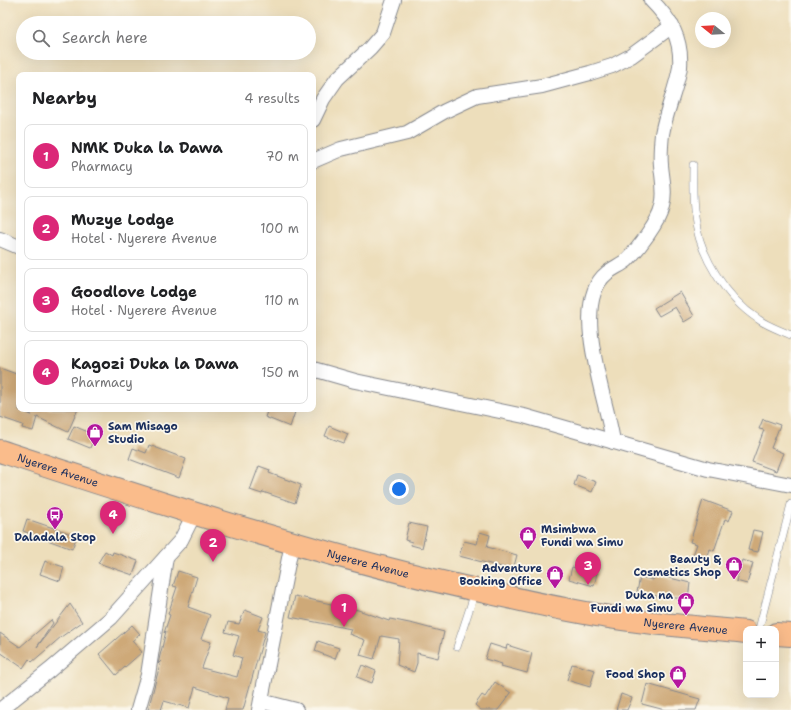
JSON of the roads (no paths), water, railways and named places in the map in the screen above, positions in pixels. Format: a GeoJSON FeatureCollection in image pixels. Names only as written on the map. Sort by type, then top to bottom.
{"type":"FeatureCollection","features":[{"type":"Feature","properties":{"kind":"main road","name":"Nyerere Avenue"},"geometry":{"type":"LineString","coordinates":[[0,451],[194,514],[321,552],[476,590],[544,605],[638,621],[743,632]]}},
{"type":"Feature","properties":{"kind":"main road"},"geometry":{"type":"LineString","coordinates":[[779,634],[791,634]]}},
{"type":"Feature","properties":{"kind":"street"},"geometry":{"type":"LineString","coordinates":[[316,114],[323,99],[337,79],[370,48],[383,33],[394,0]]}},
{"type":"Feature","properties":{"kind":"street"},"geometry":{"type":"LineString","coordinates":[[613,442],[606,403],[595,367],[590,327],[590,314],[598,282],[606,274],[626,261],[633,253],[649,231],[662,208],[663,196],[660,162],[662,134],[680,67],[679,46],[672,26],[651,0]]}},
{"type":"Feature","properties":{"kind":"street"},"geometry":{"type":"LineString","coordinates":[[316,160],[341,149],[407,133],[445,111],[477,96],[542,86],[612,66],[631,56],[672,26]]}},
{"type":"Feature","properties":{"kind":"street"},"geometry":{"type":"LineString","coordinates":[[0,239],[16,246]]}},
{"type":"Feature","properties":{"kind":"street"},"geometry":{"type":"LineString","coordinates":[[316,370],[355,381],[524,416],[708,469],[791,485]]}},
{"type":"Feature","properties":{"kind":"street"},"geometry":{"type":"LineString","coordinates":[[0,710],[111,618],[181,540],[194,514]]}},
{"type":"Feature","properties":{"kind":"street"},"geometry":{"type":"LineString","coordinates":[[292,543],[260,705],[296,710]]}},
{"type":"Feature","properties":{"kind":"street"},"geometry":{"type":"LineString","coordinates":[[138,710],[148,675],[166,557]]}},
{"type":"Feature","properties":{"kind":"lane"},"geometry":{"type":"LineString","coordinates":[[693,164],[696,227],[703,248],[715,271],[728,290],[752,315],[791,335]]}},
{"type":"Feature","properties":{"kind":"lane"},"geometry":{"type":"LineString","coordinates":[[760,626],[791,504]]}},
{"type":"Feature","properties":{"kind":"lane"},"geometry":{"type":"LineString","coordinates":[[457,647],[476,590]]}},
{"type":"Feature","properties":{"kind":"place","name":"Sam Misago Studio"},"geometry":{"type":"Point","coordinates":[95,447]}},
{"type":"Feature","properties":{"kind":"place","name":"Daladala Stop"},"geometry":{"type":"Point","coordinates":[55,530]}},
{"type":"Feature","properties":{"kind":"place","name":"Kagozi Duka la Dawa"},"geometry":{"type":"Point","coordinates":[113,534]}},
{"type":"Feature","properties":{"kind":"place","name":"Msimbwa Fundi wa Simu"},"geometry":{"type":"Point","coordinates":[528,550]}},
{"type":"Feature","properties":{"kind":"place","name":"Muzye Lodge"},"geometry":{"type":"Point","coordinates":[213,562]}},
{"type":"Feature","properties":{"kind":"place","name":"Beauty & Cosmetics Shop"},"geometry":{"type":"Point","coordinates":[734,580]}},
{"type":"Feature","properties":{"kind":"place","name":"Goodlove Lodge"},"geometry":{"type":"Point","coordinates":[588,585]}},
{"type":"Feature","properties":{"kind":"place","name":"Adventure Booking Office"},"geometry":{"type":"Point","coordinates":[555,589]}},
{"type":"Feature","properties":{"kind":"place","name":"Duka na Fundi wa Simu"},"geometry":{"type":"Point","coordinates":[686,616]}},
{"type":"Feature","properties":{"kind":"place","name":"NMK Duka la Dawa"},"geometry":{"type":"Point","coordinates":[344,627]}},
{"type":"Feature","properties":{"kind":"place","name":"Food Shop"},"geometry":{"type":"Point","coordinates":[678,689]}}]}
